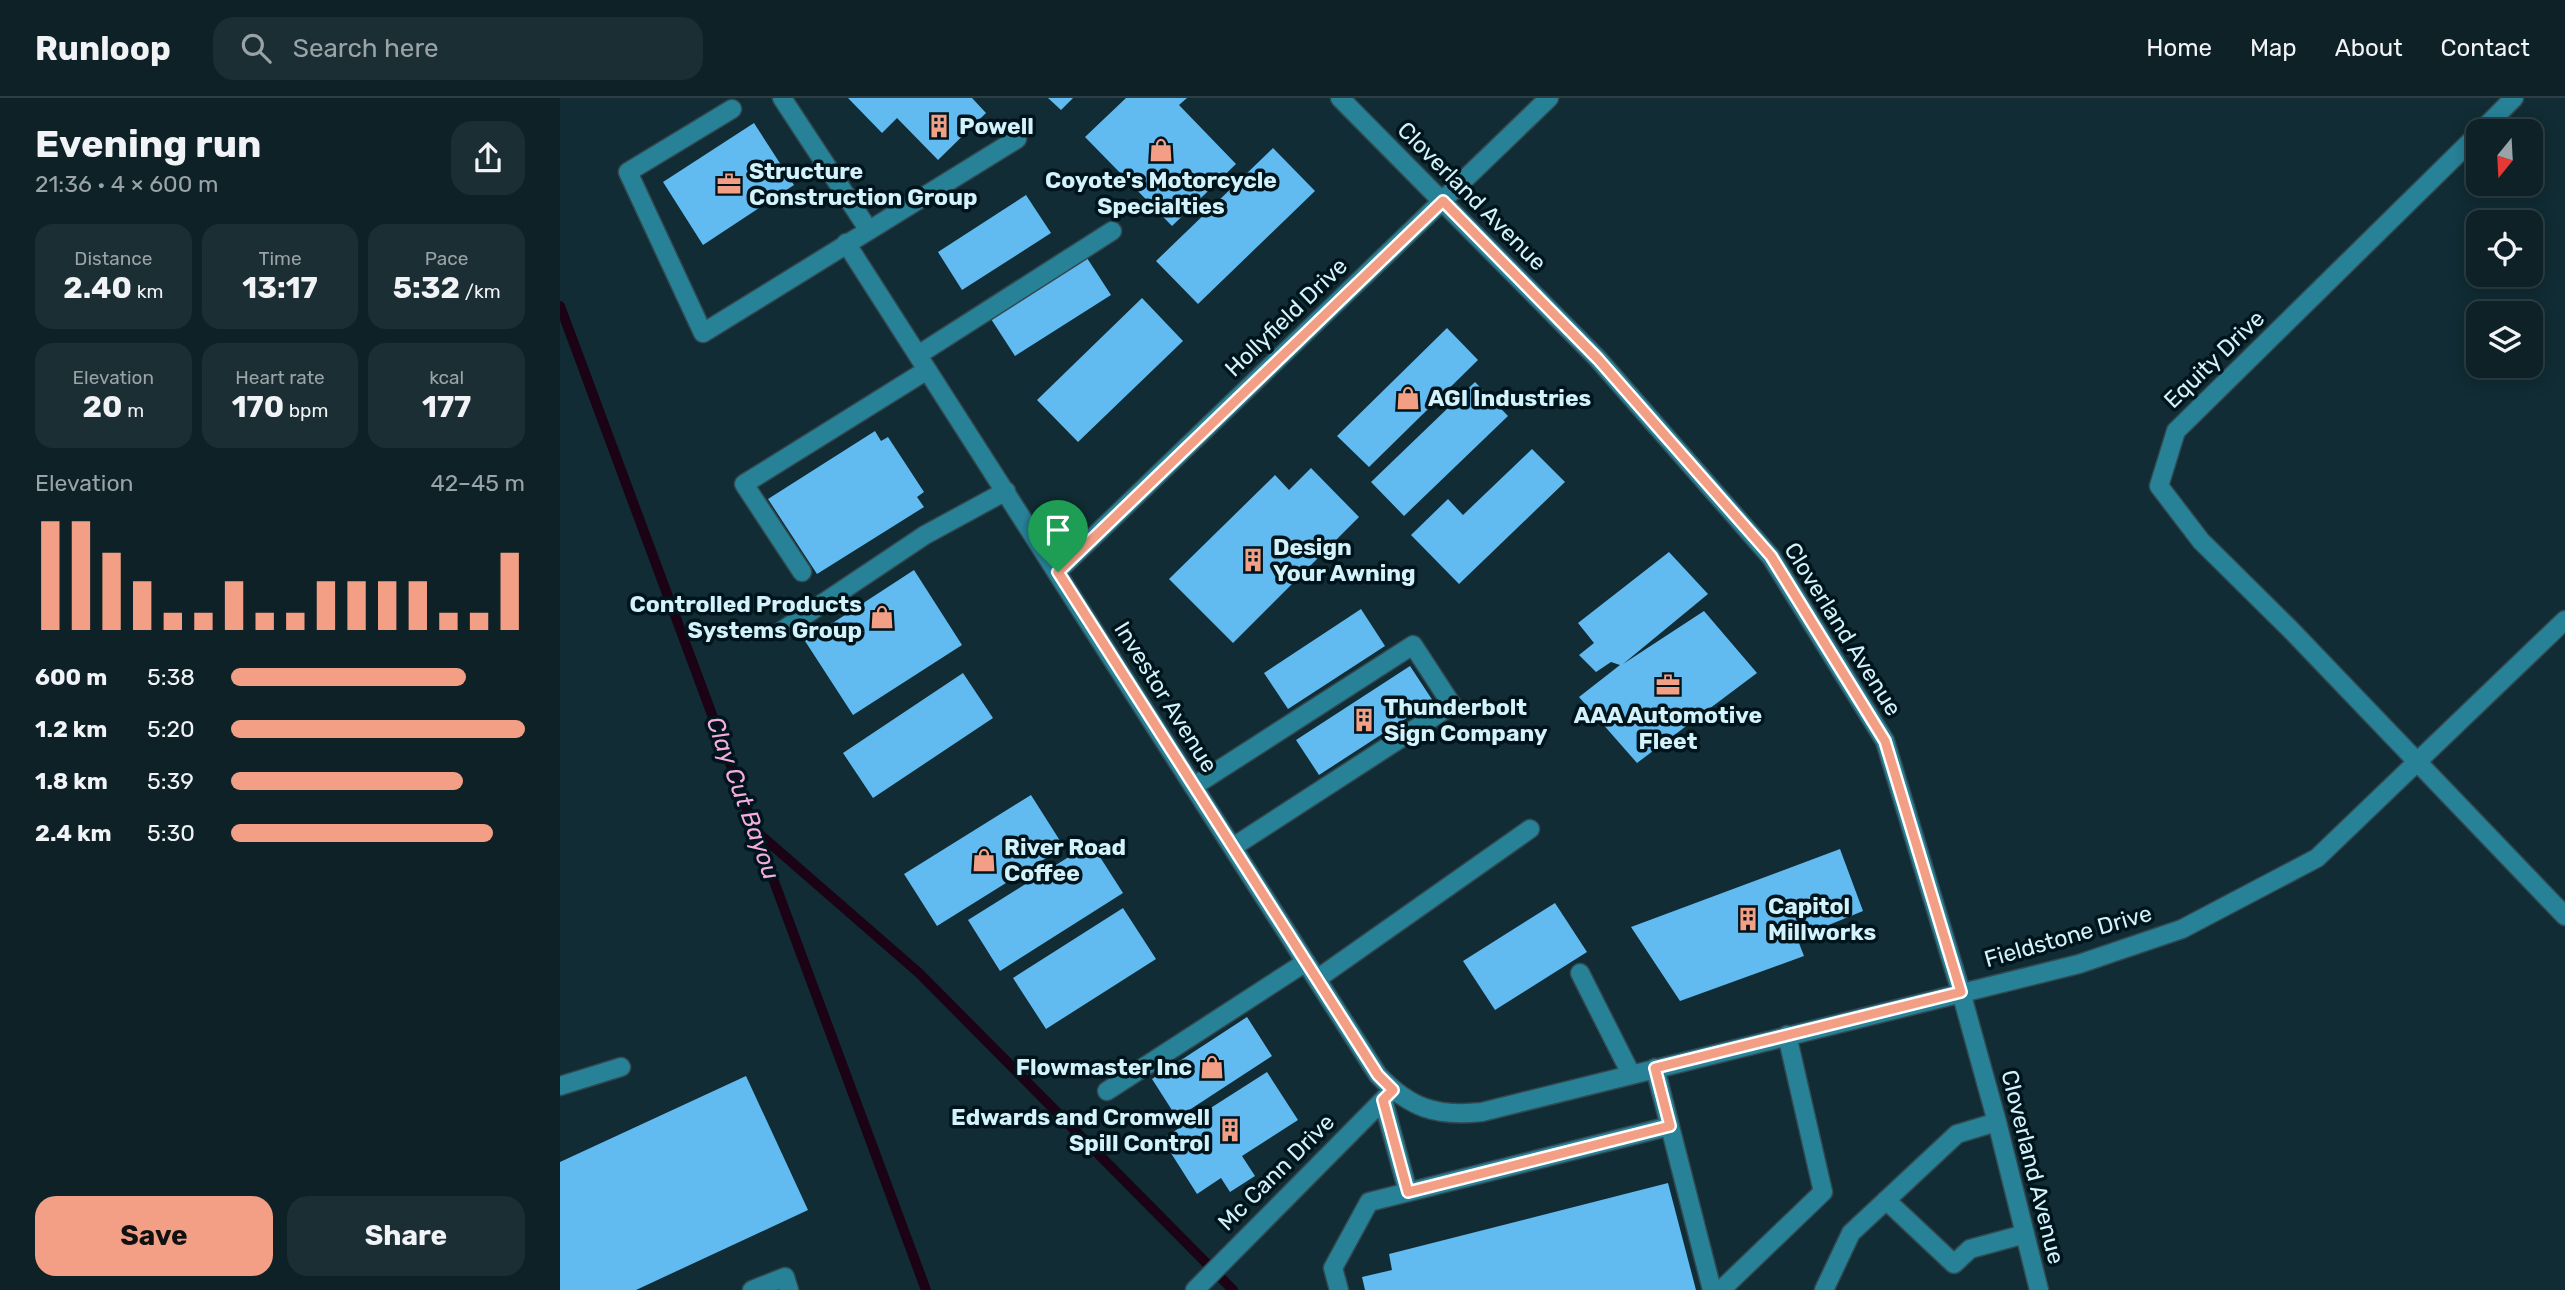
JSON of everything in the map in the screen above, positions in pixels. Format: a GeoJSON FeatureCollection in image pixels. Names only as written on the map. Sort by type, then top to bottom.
{"type":"FeatureCollection","features":[{"type":"Feature","properties":{"kind":"street"},"geometry":{"type":"LineString","coordinates":[[782,98],[868,229]]}},
{"type":"Feature","properties":{"kind":"street","name":"Cloverland Avenue"},"geometry":{"type":"LineString","coordinates":[[1340,98],[1598,359],[1771,556],[1885,741],[1961,992],[2039,1290]]}},
{"type":"Feature","properties":{"kind":"street","name":"Hollyfield Drive"},"geometry":{"type":"LineString","coordinates":[[1058,572],[1549,98]]}},
{"type":"Feature","properties":{"kind":"street","name":"Equity Drive"},"geometry":{"type":"LineString","coordinates":[[2492,119],[2514,98]]}},
{"type":"Feature","properties":{"kind":"street"},"geometry":{"type":"LineString","coordinates":[[732,108],[628,172],[702,333],[1017,139]]}},
{"type":"Feature","properties":{"kind":"street","name":"Equity Drive"},"geometry":{"type":"LineString","coordinates":[[2416,763],[2290,629],[2201,541],[2159,486],[2176,430],[2466,145]]}},
{"type":"Feature","properties":{"kind":"street"},"geometry":{"type":"LineString","coordinates":[[802,572],[744,484],[1112,231]]}},
{"type":"Feature","properties":{"kind":"street","name":"Investor Avenue"},"geometry":{"type":"LineString","coordinates":[[846,243],[1394,1097]]}},
{"type":"Feature","properties":{"kind":"street"},"geometry":{"type":"LineString","coordinates":[[783,630],[925,535],[1006,491]]}},
{"type":"Feature","properties":{"kind":"street","name":"Fieldstone Drive"},"geometry":{"type":"LineString","coordinates":[[1394,1097],[1447,1114],[1482,1112],[2079,964],[2182,929],[2317,858],[2565,620]]}},
{"type":"Feature","properties":{"kind":"street"},"geometry":{"type":"LineString","coordinates":[[1194,786],[1413,645],[1446,695],[1452,705],[1233,847]]}},
{"type":"Feature","properties":{"kind":"street"},"geometry":{"type":"LineString","coordinates":[[2416,763],[2565,916]]}},
{"type":"Feature","properties":{"kind":"street"},"geometry":{"type":"LineString","coordinates":[[1317,979],[1530,829]]}},
{"type":"Feature","properties":{"kind":"street"},"geometry":{"type":"LineString","coordinates":[[1107,1091],[1306,962]]}},
{"type":"Feature","properties":{"kind":"street"},"geometry":{"type":"LineString","coordinates":[[1580,973],[1631,1074]]}},
{"type":"Feature","properties":{"kind":"street"},"geometry":{"type":"LineString","coordinates":[[1721,1290],[1823,1192],[1787,1035]]}},
{"type":"Feature","properties":{"kind":"street"},"geometry":{"type":"LineString","coordinates":[[560,1086],[621,1067]]}},
{"type":"Feature","properties":{"kind":"street"},"geometry":{"type":"LineString","coordinates":[[1655,1068],[1712,1290]]}},
{"type":"Feature","properties":{"kind":"street"},"geometry":{"type":"LineString","coordinates":[[1394,1097],[1408,1192]]}},
{"type":"Feature","properties":{"kind":"street","name":"Mc Cann Drive"},"geometry":{"type":"LineString","coordinates":[[1199,1286],[1394,1097]]}},
{"type":"Feature","properties":{"kind":"street"},"geometry":{"type":"LineString","coordinates":[[1824,1290],[1851,1233],[1957,1134],[1997,1122]]}},
{"type":"Feature","properties":{"kind":"street"},"geometry":{"type":"LineString","coordinates":[[1339,1290],[1333,1268],[1369,1202],[1670,1126]]}},
{"type":"Feature","properties":{"kind":"street"},"geometry":{"type":"LineString","coordinates":[[1886,1200],[1954,1264],[1970,1249],[2025,1234]]}},
{"type":"Feature","properties":{"kind":"street"},"geometry":{"type":"LineString","coordinates":[[752,1290],[785,1277],[789,1290]]}},
{"type":"Feature","properties":{"kind":"building","name":"Powell"},"geometry":{"type":"Polygon","coordinates":[[[848,98],[972,98],[986,113],[938,160],[897,118],[882,133],[848,98]]]}},
{"type":"Feature","properties":{"kind":"building"},"geometry":{"type":"Polygon","coordinates":[[[1048,98],[1073,98],[1061,110],[1048,98]]]}},
{"type":"Feature","properties":{"kind":"building","name":"Coyote's Motorcycle Specialties"},"geometry":{"type":"Polygon","coordinates":[[[1126,98],[1187,98],[1179,105],[1236,164],[1172,226],[1085,137],[1126,98]]]}},
{"type":"Feature","properties":{"kind":"building","name":"Structure Construction Group"},"geometry":{"type":"Polygon","coordinates":[[[754,123],[794,185],[703,245],[663,182],[754,123]]]}},
{"type":"Feature","properties":{"kind":"building"},"geometry":{"type":"Polygon","coordinates":[[[1273,148],[1315,191],[1198,304],[1156,261],[1273,148]]]}},
{"type":"Feature","properties":{"kind":"building"},"geometry":{"type":"Polygon","coordinates":[[[1026,195],[1051,233],[962,290],[938,252],[1026,195]]]}},
{"type":"Feature","properties":{"kind":"building"},"geometry":{"type":"Polygon","coordinates":[[[1087,258],[1111,295],[1015,356],[991,319],[1087,258]]]}},
{"type":"Feature","properties":{"kind":"building"},"geometry":{"type":"Polygon","coordinates":[[[1142,298],[1183,341],[1078,442],[1037,400],[1142,298]]]}},
{"type":"Feature","properties":{"kind":"building","name":"AGI Industries"},"geometry":{"type":"Polygon","coordinates":[[[1447,328],[1478,360],[1369,467],[1337,436],[1447,328]]]}},
{"type":"Feature","properties":{"kind":"building"},"geometry":{"type":"Polygon","coordinates":[[[1475,382],[1508,416],[1404,516],[1371,482],[1475,382]]]}},
{"type":"Feature","properties":{"kind":"building"},"geometry":{"type":"Polygon","coordinates":[[[875,431],[881,441],[888,437],[924,492],[917,497],[924,507],[817,574],[768,499],[875,431]]]}},
{"type":"Feature","properties":{"kind":"building"},"geometry":{"type":"Polygon","coordinates":[[[1532,449],[1565,482],[1459,584],[1411,535],[1448,499],[1463,515],[1532,449]]]}},
{"type":"Feature","properties":{"kind":"building","name":"Design Your Awning"},"geometry":{"type":"Polygon","coordinates":[[[1311,468],[1359,517],[1233,643],[1169,579],[1275,475],[1289,490],[1311,468]]]}},
{"type":"Feature","properties":{"kind":"building","name":"AAA Automotive Fleet"},"geometry":{"type":"Polygon","coordinates":[[[1669,552],[1708,594],[1623,664],[1704,611],[1757,673],[1637,763],[1579,697],[1620,665],[1611,662],[1596,672],[1579,655],[1594,643],[1578,623],[1669,552]]]}},
{"type":"Feature","properties":{"kind":"building"},"geometry":{"type":"Polygon","coordinates":[[[914,570],[962,645],[853,715],[805,641],[914,570]]]}},
{"type":"Feature","properties":{"kind":"building"},"geometry":{"type":"Polygon","coordinates":[[[1361,609],[1385,646],[1288,709],[1264,673],[1361,609]]]}},
{"type":"Feature","properties":{"kind":"building","name":"Thunderbolt Sign Company"},"geometry":{"type":"Polygon","coordinates":[[[1410,666],[1433,701],[1319,775],[1296,740],[1410,666]]]}},
{"type":"Feature","properties":{"kind":"building"},"geometry":{"type":"Polygon","coordinates":[[[963,673],[993,718],[873,798],[843,753],[963,673]]]}},
{"type":"Feature","properties":{"kind":"building","name":"River Road Coffee"},"geometry":{"type":"Polygon","coordinates":[[[1031,795],[1064,847],[937,926],[904,874],[1031,795]]]}},
{"type":"Feature","properties":{"kind":"building"},"geometry":{"type":"Polygon","coordinates":[[[1091,843],[1123,893],[1000,971],[968,920],[1091,843]]]}},
{"type":"Feature","properties":{"kind":"building","name":"Capitol Millworks"},"geometry":{"type":"Polygon","coordinates":[[[1840,849],[1863,911],[1797,938],[1804,956],[1680,1001],[1631,927],[1840,849]]]}},
{"type":"Feature","properties":{"kind":"building"},"geometry":{"type":"Polygon","coordinates":[[[1555,903],[1587,952],[1495,1010],[1463,961],[1555,903]]]}},
{"type":"Feature","properties":{"kind":"building"},"geometry":{"type":"Polygon","coordinates":[[[1123,908],[1156,959],[1046,1029],[1013,978],[1123,908]]]}},
{"type":"Feature","properties":{"kind":"building","name":"Flowmaster Inc"},"geometry":{"type":"Polygon","coordinates":[[[1247,1017],[1272,1056],[1177,1118],[1152,1079],[1247,1017]]]}},
{"type":"Feature","properties":{"kind":"building","name":"Edwards and Cromwell Spill Control"},"geometry":{"type":"Polygon","coordinates":[[[1267,1072],[1298,1120],[1242,1156],[1255,1176],[1230,1192],[1221,1178],[1197,1194],[1162,1139],[1267,1072]]]}},
{"type":"Feature","properties":{"kind":"building"},"geometry":{"type":"Polygon","coordinates":[[[746,1076],[808,1210],[636,1290],[560,1290],[560,1162],[746,1076]]]}},
{"type":"Feature","properties":{"kind":"building"},"geometry":{"type":"Polygon","coordinates":[[[1668,1183],[1696,1290],[1365,1290],[1362,1277],[1392,1270],[1389,1254],[1668,1183]]]}},
{"type":"Feature","properties":{"kind":"waterway","name":"Clay Cut Bayou"},"geometry":{"type":"LineString","coordinates":[[560,306],[926,1290]]}},
{"type":"Feature","properties":{"kind":"waterway"},"geometry":{"type":"LineString","coordinates":[[757,832],[919,973],[1233,1290]]}},
{"type":"Feature","properties":{"kind":"place","name":"Powell"},"geometry":{"type":"Point","coordinates":[939,126]}},
{"type":"Feature","properties":{"kind":"place","name":"Coyote's Motorcycle Specialties"},"geometry":{"type":"Point","coordinates":[1161,150]}},
{"type":"Feature","properties":{"kind":"place","name":"Structure Construction Group"},"geometry":{"type":"Point","coordinates":[729,184]}},
{"type":"Feature","properties":{"kind":"place","name":"AGI Industries"},"geometry":{"type":"Point","coordinates":[1408,398]}},
{"type":"Feature","properties":{"kind":"place","name":"Design Your Awning"},"geometry":{"type":"Point","coordinates":[1253,560]}},
{"type":"Feature","properties":{"kind":"place","name":"Controlled Products Systems Group"},"geometry":{"type":"Point","coordinates":[882,617]}},
{"type":"Feature","properties":{"kind":"place","name":"AAA Automotive Fleet"},"geometry":{"type":"Point","coordinates":[1668,685]}},
{"type":"Feature","properties":{"kind":"place","name":"Thunderbolt Sign Company"},"geometry":{"type":"Point","coordinates":[1364,720]}},
{"type":"Feature","properties":{"kind":"place","name":"River Road Coffee"},"geometry":{"type":"Point","coordinates":[984,860]}},
{"type":"Feature","properties":{"kind":"place","name":"Capitol Millworks"},"geometry":{"type":"Point","coordinates":[1748,919]}},
{"type":"Feature","properties":{"kind":"place","name":"Flowmaster Inc"},"geometry":{"type":"Point","coordinates":[1212,1067]}},
{"type":"Feature","properties":{"kind":"place","name":"Edwards and Cromwell Spill Control"},"geometry":{"type":"Point","coordinates":[1230,1130]}},
{"type":"Feature","properties":{"kind":"route"},"geometry":{"type":"LineString","coordinates":[[1443,201],[1598,359],[1771,556],[1885,741],[1961,992],[1655,1068],[1670,1126],[1408,1192],[1383,1100],[1393,1090],[1378,1075],[1058,572],[1443,201]]}}]}
